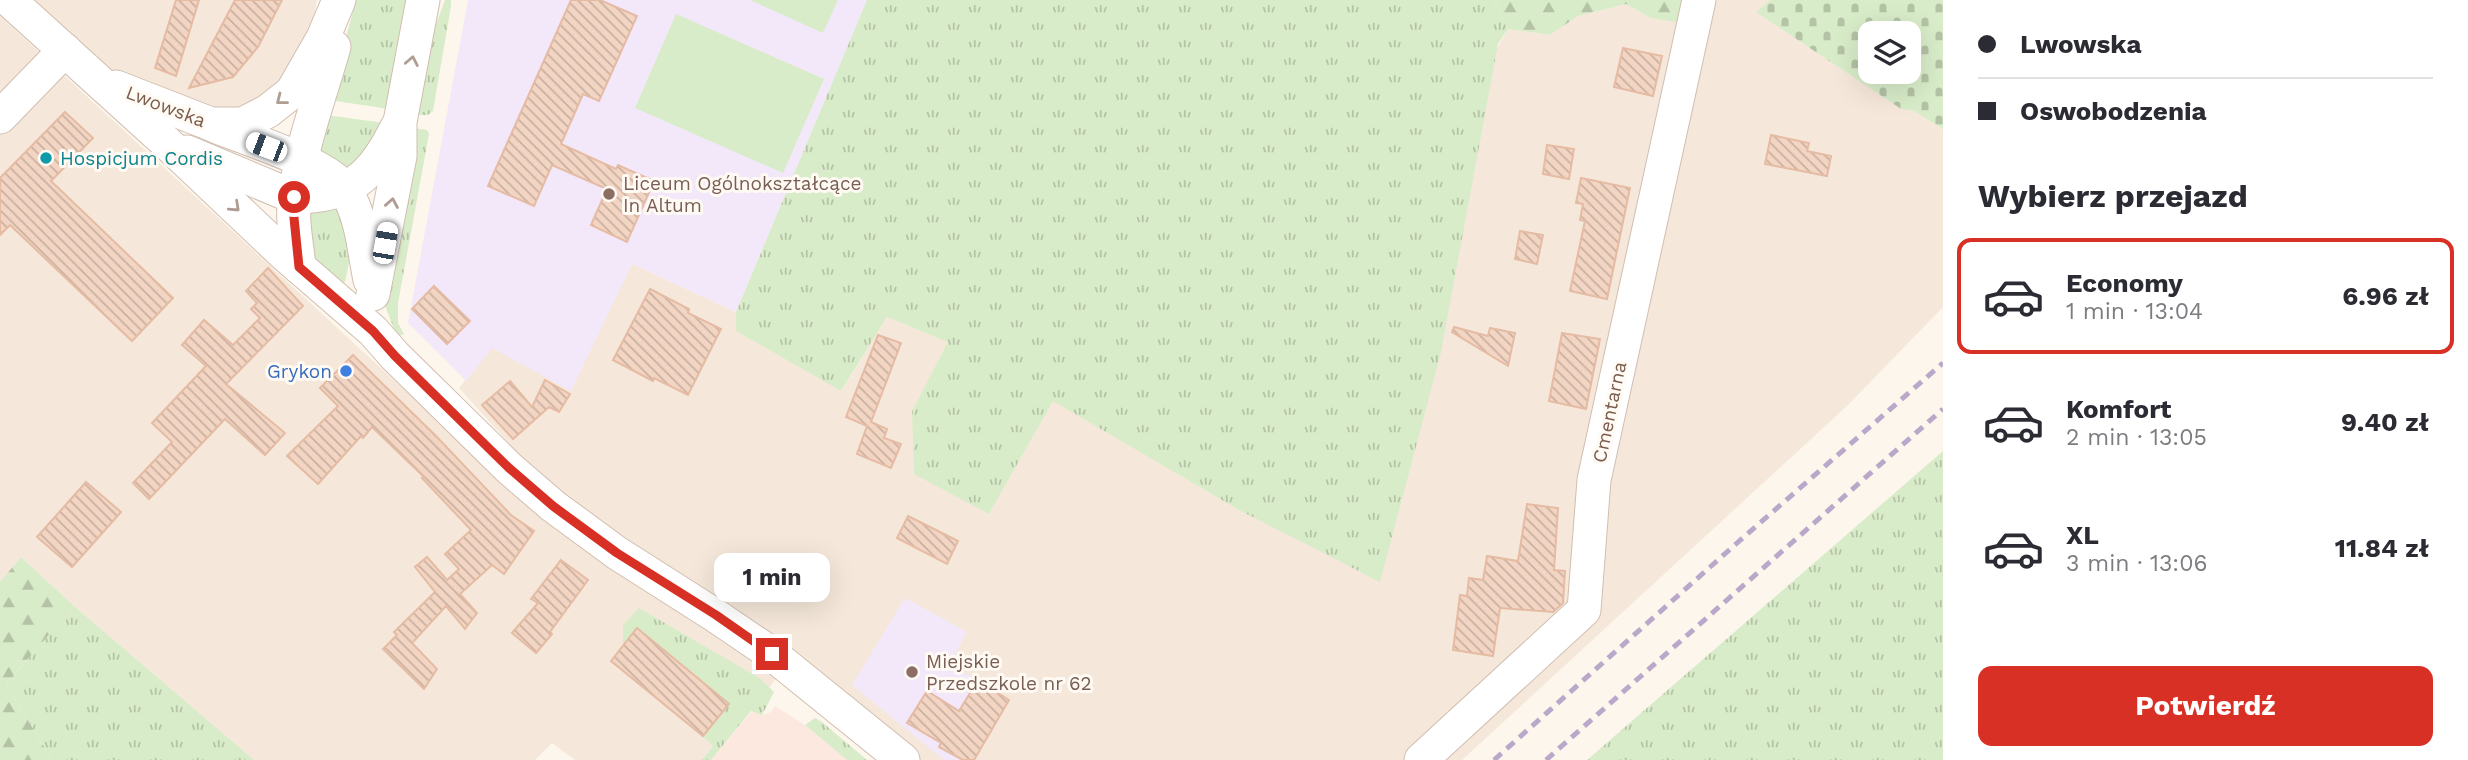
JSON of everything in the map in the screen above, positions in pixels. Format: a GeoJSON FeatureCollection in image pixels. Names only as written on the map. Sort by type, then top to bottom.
{"type":"FeatureCollection","features":[{"type":"Feature","properties":{"kind":"street"},"geometry":{"type":"LineString","coordinates":[[9,0],[299,267],[373,331],[509,468],[553,506],[617,553],[716,615],[772,654],[903,760]]}},
{"type":"Feature","properties":{"kind":"street","name":"Lwowska"},"geometry":{"type":"LineString","coordinates":[[97,80],[211,124],[243,124],[268,111],[292,92],[341,0]]}},
{"type":"Feature","properties":{"kind":"street","name":"Lwowska"},"geometry":{"type":"LineString","coordinates":[[299,267],[294,197],[335,44],[341,0]]}},
{"type":"Feature","properties":{"kind":"street"},"geometry":{"type":"LineString","coordinates":[[373,331],[373,294],[400,156],[400,122],[424,0]]}},
{"type":"Feature","properties":{"kind":"street","name":"Cmentarna"},"geometry":{"type":"LineString","coordinates":[[1421,760],[1584,610],[1594,480],[1699,0]]}},
{"type":"Feature","properties":{"kind":"street"},"geometry":{"type":"LineString","coordinates":[[0,117],[65,50]]}},
{"type":"Feature","properties":{"kind":"street"},"geometry":{"type":"LineString","coordinates":[[168,144],[294,197],[312,197],[345,189],[365,176],[383,157],[400,122]]}},
{"type":"Feature","properties":{"kind":"street"},"geometry":{"type":"LineString","coordinates":[[211,124],[302,161],[323,172],[345,189],[361,234],[373,294]]}},
{"type":"Feature","properties":{"kind":"shaded area"},"geometry":{"type":"Polygon","coordinates":[[[26,0],[317,0],[308,44],[295,73],[248,110],[218,110],[113,70],[82,51],[26,0]]]}},
{"type":"Feature","properties":{"kind":"shaded area","name":"Liceum Ogólnokształcące In Altum"},"geometry":{"type":"Polygon","coordinates":[[[468,0],[867,0],[736,312],[632,264],[571,391],[492,348],[466,381],[408,323],[468,0]]]}},
{"type":"Feature","properties":{"kind":"shaded area"},"geometry":{"type":"Polygon","coordinates":[[[1690,0],[1770,0],[1757,12],[1858,80],[1858,84],[1864,84],[1901,109],[1914,111],[1943,128],[1943,307],[1848,405],[1462,760],[916,760],[562,502],[459,388],[492,347],[619,290],[632,264],[736,312],[736,331],[842,390],[887,317],[949,342],[912,411],[989,514],[1053,400],[1239,510],[1508,29],[1550,35],[1578,16],[1626,4],[1651,18],[1690,0]]]}},
{"type":"Feature","properties":{"kind":"shaded area"},"geometry":{"type":"Polygon","coordinates":[[[0,16],[452,434],[780,674],[710,760],[575,760],[552,743],[535,760],[254,760],[74,606],[21,557],[0,582],[0,16]]]}},
{"type":"Feature","properties":{"kind":"shaded area","name":"Miejskie Przedszkole nr 62"},"geometry":{"type":"Polygon","coordinates":[[[905,598],[967,632],[950,664],[1009,699],[974,760],[944,760],[852,685],[905,598]]]}},
{"type":"Feature","properties":{"kind":"shaded area"},"geometry":{"type":"Polygon","coordinates":[[[775,706],[805,725],[847,760],[711,760],[752,711],[763,715],[771,712],[775,706]]]}},
{"type":"Feature","properties":{"kind":"green space"},"geometry":{"type":"Polygon","coordinates":[[[356,0],[409,0],[389,109],[329,100],[356,0]]]}},
{"type":"Feature","properties":{"kind":"green space"},"geometry":{"type":"Polygon","coordinates":[[[445,0],[451,0],[451,6],[433,111],[428,115],[416,115],[426,51],[445,0]]]}},
{"type":"Feature","properties":{"kind":"green space"},"geometry":{"type":"Polygon","coordinates":[[[750,0],[838,0],[823,33],[750,0]]]}},
{"type":"Feature","properties":{"kind":"green space"},"geometry":{"type":"Polygon","coordinates":[[[867,0],[1494,0],[1508,29],[1498,44],[1441,352],[1380,582],[1239,510],[1053,401],[989,514],[914,474],[912,411],[948,342],[887,317],[841,391],[736,331],[736,312],[867,0]]]}},
{"type":"Feature","properties":{"kind":"green space"},"geometry":{"type":"Polygon","coordinates":[[[1494,0],[1690,0],[1676,22],[1651,18],[1626,4],[1578,16],[1550,35],[1508,29],[1494,0]]]}},
{"type":"Feature","properties":{"kind":"green space"},"geometry":{"type":"Polygon","coordinates":[[[1770,0],[1943,0],[1943,129],[1914,111],[1901,109],[1864,84],[1921,84],[1921,21],[1858,21],[1858,80],[1756,12],[1770,0]]]}},
{"type":"Feature","properties":{"kind":"green space"},"geometry":{"type":"Polygon","coordinates":[[[676,14],[824,79],[783,173],[635,108],[676,14]]]}},
{"type":"Feature","properties":{"kind":"green space"},"geometry":{"type":"Polygon","coordinates":[[[325,115],[385,123],[380,138],[347,168],[317,150],[325,115]]]}},
{"type":"Feature","properties":{"kind":"green space"},"geometry":{"type":"Polygon","coordinates":[[[412,128],[427,130],[429,134],[398,303],[398,323],[404,334],[397,337],[384,303],[412,128]]]}},
{"type":"Feature","properties":{"kind":"green space"},"geometry":{"type":"Polygon","coordinates":[[[331,201],[342,214],[350,258],[345,282],[338,288],[312,264],[301,208],[331,201]]]}},
{"type":"Feature","properties":{"kind":"green space"},"geometry":{"type":"Polygon","coordinates":[[[1943,451],[1943,760],[1587,760],[1943,451]]]}},
{"type":"Feature","properties":{"kind":"green space"},"geometry":{"type":"Polygon","coordinates":[[[21,557],[74,606],[6,684],[52,760],[0,760],[0,582],[21,557]]]}},
{"type":"Feature","properties":{"kind":"green space"},"geometry":{"type":"Polygon","coordinates":[[[74,606],[254,760],[52,760],[6,684],[74,606]]]}},
{"type":"Feature","properties":{"kind":"green space"},"geometry":{"type":"Polygon","coordinates":[[[639,608],[761,679],[774,692],[762,715],[751,711],[711,760],[702,760],[713,746],[703,736],[729,704],[638,629],[623,646],[623,625],[639,608]]]}},
{"type":"Feature","properties":{"kind":"green space"},"geometry":{"type":"Polygon","coordinates":[[[815,718],[867,760],[847,760],[805,725],[815,718]]]}},
{"type":"Feature","properties":{"kind":"building"},"geometry":{"type":"Polygon","coordinates":[[[176,0],[199,0],[176,76],[155,68],[176,0]]]}},
{"type":"Feature","properties":{"kind":"building"},"geometry":{"type":"Polygon","coordinates":[[[235,0],[282,0],[258,47],[233,77],[189,88],[235,0]]]}},
{"type":"Feature","properties":{"kind":"building"},"geometry":{"type":"Polygon","coordinates":[[[571,0],[600,0],[637,16],[599,101],[583,94],[561,144],[616,169],[618,165],[654,181],[627,242],[591,225],[607,189],[552,165],[534,206],[488,186],[571,0]]]}},
{"type":"Feature","properties":{"kind":"building"},"geometry":{"type":"Polygon","coordinates":[[[1623,48],[1662,56],[1653,96],[1614,87],[1623,48]]]}},
{"type":"Feature","properties":{"kind":"building"},"geometry":{"type":"Polygon","coordinates":[[[65,112],[93,138],[51,181],[173,298],[132,341],[10,225],[0,235],[0,178],[65,112]]]}},
{"type":"Feature","properties":{"kind":"building"},"geometry":{"type":"Polygon","coordinates":[[[1771,135],[1809,143],[1807,151],[1831,156],[1827,176],[1765,164],[1771,135]]]}},
{"type":"Feature","properties":{"kind":"building"},"geometry":{"type":"Polygon","coordinates":[[[1547,145],[1574,149],[1569,179],[1543,174],[1547,145]]]}},
{"type":"Feature","properties":{"kind":"building"},"geometry":{"type":"Polygon","coordinates":[[[1581,178],[1630,188],[1607,299],[1570,291],[1585,221],[1580,220],[1583,204],[1576,203],[1581,178]]]}},
{"type":"Feature","properties":{"kind":"building"},"geometry":{"type":"Polygon","coordinates":[[[1520,231],[1543,235],[1537,264],[1515,259],[1520,231]]]}},
{"type":"Feature","properties":{"kind":"building"},"geometry":{"type":"Polygon","coordinates":[[[268,268],[303,306],[226,384],[285,433],[265,455],[225,419],[149,499],[133,483],[172,442],[152,423],[206,366],[182,345],[204,320],[233,345],[260,318],[251,309],[257,303],[246,291],[268,268]]]}},
{"type":"Feature","properties":{"kind":"building"},"geometry":{"type":"Polygon","coordinates":[[[434,286],[470,321],[447,344],[412,309],[434,286]]]}},
{"type":"Feature","properties":{"kind":"building"},"geometry":{"type":"Polygon","coordinates":[[[650,289],[689,309],[688,313],[721,329],[688,395],[654,378],[653,381],[613,360],[650,289]]]}},
{"type":"Feature","properties":{"kind":"building"},"geometry":{"type":"Polygon","coordinates":[[[1454,327],[1488,336],[1490,328],[1515,333],[1508,366],[1452,332],[1454,327]]]}},
{"type":"Feature","properties":{"kind":"building"},"geometry":{"type":"Polygon","coordinates":[[[1562,333],[1600,339],[1586,409],[1549,401],[1562,333]]]}},
{"type":"Feature","properties":{"kind":"building"},"geometry":{"type":"Polygon","coordinates":[[[878,335],[901,343],[871,422],[887,429],[884,438],[901,444],[891,468],[857,454],[867,426],[846,417],[878,335]]]}},
{"type":"Feature","properties":{"kind":"building"},"geometry":{"type":"Polygon","coordinates":[[[353,355],[436,436],[511,515],[534,531],[504,574],[492,565],[460,594],[477,613],[465,629],[446,606],[412,643],[437,669],[424,689],[383,649],[397,635],[394,632],[435,592],[415,567],[427,557],[447,580],[459,569],[445,554],[471,530],[422,478],[424,477],[372,427],[318,484],[287,456],[338,406],[320,388],[353,355]]]}},
{"type":"Feature","properties":{"kind":"building"},"geometry":{"type":"Polygon","coordinates":[[[545,380],[570,394],[559,412],[549,407],[513,439],[482,405],[510,381],[532,407],[545,380]]]}},
{"type":"Feature","properties":{"kind":"building"},"geometry":{"type":"Polygon","coordinates":[[[86,482],[121,512],[72,567],[37,537],[86,482]]]}},
{"type":"Feature","properties":{"kind":"building"},"geometry":{"type":"Polygon","coordinates":[[[1527,504],[1558,508],[1554,570],[1565,571],[1563,603],[1553,612],[1500,608],[1493,656],[1453,650],[1460,595],[1467,596],[1469,578],[1483,580],[1487,556],[1518,561],[1527,504]]]}},
{"type":"Feature","properties":{"kind":"building"},"geometry":{"type":"Polygon","coordinates":[[[908,516],[958,541],[947,564],[897,538],[908,516]]]}},
{"type":"Feature","properties":{"kind":"building"},"geometry":{"type":"Polygon","coordinates":[[[561,560],[588,580],[536,653],[512,633],[538,603],[531,599],[561,560]]]}},
{"type":"Feature","properties":{"kind":"building"},"geometry":{"type":"Polygon","coordinates":[[[637,628],[729,704],[703,736],[611,661],[637,628]]]}},
{"type":"Feature","properties":{"kind":"building"},"geometry":{"type":"Polygon","coordinates":[[[978,680],[1009,700],[974,760],[963,760],[939,747],[941,743],[907,723],[927,691],[959,711],[978,680]]]}},
{"type":"Feature","properties":{"kind":"railway"},"geometry":{"type":"LineString","coordinates":[[1494,760],[1943,363]]}},
{"type":"Feature","properties":{"kind":"railway"},"geometry":{"type":"LineString","coordinates":[[1546,760],[1943,409]]}},
{"type":"Feature","properties":{"kind":"place","name":"Hospicjum Cordis"},"geometry":{"type":"Point","coordinates":[46,158]}},
{"type":"Feature","properties":{"kind":"place","name":"Liceum Ogólnokształcące In Altum"},"geometry":{"type":"Point","coordinates":[609,194]}},
{"type":"Feature","properties":{"kind":"place","name":"Grykon"},"geometry":{"type":"Point","coordinates":[346,371]}},
{"type":"Feature","properties":{"kind":"place","name":"Miejskie Przedszkole nr 62"},"geometry":{"type":"Point","coordinates":[912,672]}},
{"type":"Feature","properties":{"kind":"route"},"geometry":{"type":"LineString","coordinates":[[294,197],[299,267],[373,331],[509,468],[553,506],[617,553],[716,615],[772,654]]}}]}
